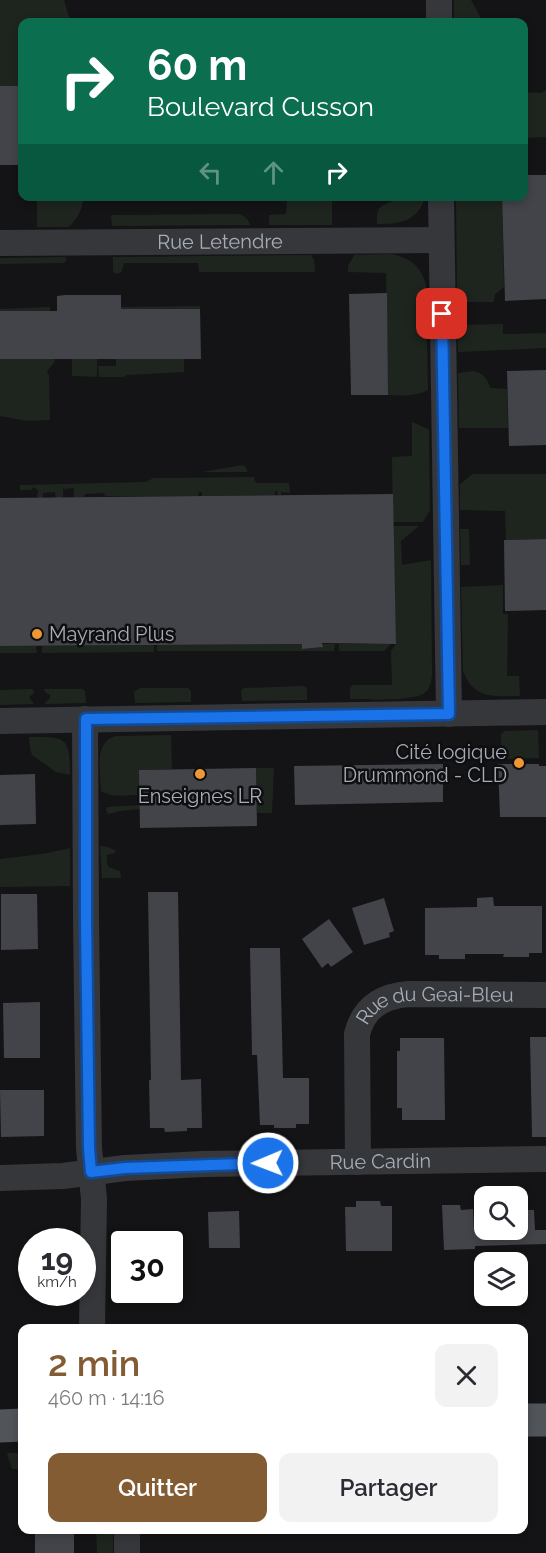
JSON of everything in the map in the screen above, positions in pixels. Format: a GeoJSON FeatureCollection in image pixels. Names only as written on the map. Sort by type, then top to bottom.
{"type":"FeatureCollection","features":[{"type":"Feature","properties":{"kind":"main road"},"geometry":{"type":"LineString","coordinates":[[528,1420],[546,1420]]}},
{"type":"Feature","properties":{"kind":"main road"},"geometry":{"type":"LineString","coordinates":[[0,1426],[18,1425]]}},
{"type":"Feature","properties":{"kind":"street"},"geometry":{"type":"LineString","coordinates":[[439,0],[439,18]]}},
{"type":"Feature","properties":{"kind":"street"},"geometry":{"type":"LineString","coordinates":[[441,201],[449,714]]}},
{"type":"Feature","properties":{"kind":"street","name":"Rue Letendre"},"geometry":{"type":"LineString","coordinates":[[0,243],[441,240]]}},
{"type":"Feature","properties":{"kind":"street"},"geometry":{"type":"LineString","coordinates":[[0,721],[546,712]]}},
{"type":"Feature","properties":{"kind":"street"},"geometry":{"type":"LineString","coordinates":[[86,719],[89,1148],[94,1199],[92,1324]]}},
{"type":"Feature","properties":{"kind":"street","name":"Rue du Geai-Bleu"},"geometry":{"type":"LineString","coordinates":[[358,1162],[357,1034],[362,1018],[374,1005],[390,997],[409,994],[546,995]]}},
{"type":"Feature","properties":{"kind":"street","name":"Rue Cardin"},"geometry":{"type":"LineString","coordinates":[[0,1178],[63,1176],[125,1168],[203,1164],[546,1159]]}},
{"type":"Feature","properties":{"kind":"street"},"geometry":{"type":"LineString","coordinates":[[127,1534],[127,1553]]}},
{"type":"Feature","properties":{"kind":"shaded area"},"geometry":{"type":"Polygon","coordinates":[[[0,0],[64,0],[69,18],[18,18],[18,86],[0,86],[0,0]]]}},
{"type":"Feature","properties":{"kind":"shaded area"},"geometry":{"type":"Polygon","coordinates":[[[454,0],[471,0],[481,18],[454,18],[454,0]]]}},
{"type":"Feature","properties":{"kind":"shaded area"},"geometry":{"type":"Polygon","coordinates":[[[546,90],[546,137],[528,138],[528,92],[541,93],[546,90]]]}},
{"type":"Feature","properties":{"kind":"shaded area"},"geometry":{"type":"Polygon","coordinates":[[[37,201],[83,201],[79,213],[69,227],[37,227],[37,201]]]}},
{"type":"Feature","properties":{"kind":"shaded area"},"geometry":{"type":"Polygon","coordinates":[[[287,201],[332,201],[332,225],[269,225],[269,215],[286,214],[287,201]]]}},
{"type":"Feature","properties":{"kind":"shaded area"},"geometry":{"type":"Polygon","coordinates":[[[393,201],[424,201],[418,212],[407,220],[377,224],[377,214],[384,205],[393,201]]]}},
{"type":"Feature","properties":{"kind":"shaded area"},"geometry":{"type":"Polygon","coordinates":[[[456,201],[502,201],[504,287],[495,294],[494,302],[457,302],[456,201]]]}},
{"type":"Feature","properties":{"kind":"shaded area"},"geometry":{"type":"Polygon","coordinates":[[[238,214],[246,218],[250,225],[112,226],[111,215],[238,214]]]}},
{"type":"Feature","properties":{"kind":"shaded area"},"geometry":{"type":"Polygon","coordinates":[[[392,254],[418,267],[426,284],[428,390],[414,395],[388,395],[386,273],[348,272],[348,266],[354,255],[392,254]]]}},
{"type":"Feature","properties":{"kind":"shaded area"},"geometry":{"type":"Polygon","coordinates":[[[311,255],[315,272],[199,272],[198,263],[124,263],[120,273],[116,274],[113,271],[113,257],[311,255]]]}},
{"type":"Feature","properties":{"kind":"shaded area"},"geometry":{"type":"Polygon","coordinates":[[[66,257],[64,263],[0,264],[0,258],[66,257]]]}},
{"type":"Feature","properties":{"kind":"shaded area"},"geometry":{"type":"Polygon","coordinates":[[[200,306],[200,309],[121,309],[121,307],[200,306]]]}},
{"type":"Feature","properties":{"kind":"shaded area"},"geometry":{"type":"Polygon","coordinates":[[[50,307],[50,311],[0,311],[0,309],[50,307]]]}},
{"type":"Feature","properties":{"kind":"shaded area"},"geometry":{"type":"Polygon","coordinates":[[[503,324],[503,334],[546,333],[546,348],[458,352],[457,325],[503,324]]]}},
{"type":"Feature","properties":{"kind":"shaded area"},"geometry":{"type":"Polygon","coordinates":[[[0,359],[55,359],[47,371],[50,420],[27,421],[0,416],[0,359]]]}},
{"type":"Feature","properties":{"kind":"shaded area"},"geometry":{"type":"Polygon","coordinates":[[[72,359],[97,359],[97,377],[72,376],[72,359]]]}},
{"type":"Feature","properties":{"kind":"shaded area"},"geometry":{"type":"Polygon","coordinates":[[[116,359],[184,359],[184,372],[99,377],[98,366],[116,366],[116,359]]]}},
{"type":"Feature","properties":{"kind":"shaded area"},"geometry":{"type":"Polygon","coordinates":[[[474,371],[485,377],[490,388],[507,389],[508,428],[459,428],[458,373],[474,371]]]}},
{"type":"Feature","properties":{"kind":"shaded area"},"geometry":{"type":"Polygon","coordinates":[[[412,422],[429,430],[430,510],[423,522],[393,522],[392,457],[412,456],[412,422]]]}},
{"type":"Feature","properties":{"kind":"shaded area"},"geometry":{"type":"Polygon","coordinates":[[[243,465],[247,472],[202,472],[243,465]]]}},
{"type":"Feature","properties":{"kind":"shaded area"},"geometry":{"type":"Polygon","coordinates":[[[473,474],[546,474],[546,539],[506,540],[505,511],[460,510],[460,484],[473,474]]]}},
{"type":"Feature","properties":{"kind":"shaded area"},"geometry":{"type":"Polygon","coordinates":[[[254,477],[257,483],[289,483],[290,493],[281,492],[281,495],[278,495],[275,491],[275,495],[202,496],[202,492],[199,492],[198,496],[105,496],[104,493],[74,497],[74,488],[63,489],[63,505],[56,505],[55,492],[43,493],[43,504],[37,498],[38,490],[33,487],[31,490],[20,490],[20,485],[145,482],[154,478],[254,477]]]}},
{"type":"Feature","properties":{"kind":"shaded area"},"geometry":{"type":"Polygon","coordinates":[[[393,526],[419,526],[401,541],[402,565],[431,560],[432,674],[430,684],[426,692],[412,697],[350,699],[350,688],[353,685],[392,685],[391,651],[396,644],[393,526]]]}},
{"type":"Feature","properties":{"kind":"shaded area"},"geometry":{"type":"Polygon","coordinates":[[[460,529],[469,529],[470,565],[461,565],[460,529]]]}},
{"type":"Feature","properties":{"kind":"shaded area"},"geometry":{"type":"Polygon","coordinates":[[[503,585],[503,614],[508,614],[507,676],[519,676],[520,696],[493,696],[479,692],[463,671],[461,587],[503,585]]]}},
{"type":"Feature","properties":{"kind":"shaded area"},"geometry":{"type":"Polygon","coordinates":[[[302,644],[302,649],[322,647],[322,644],[335,644],[334,651],[157,651],[157,645],[302,644]]]}},
{"type":"Feature","properties":{"kind":"shaded area"},"geometry":{"type":"Polygon","coordinates":[[[339,644],[391,644],[384,651],[339,651],[339,644]]]}},
{"type":"Feature","properties":{"kind":"shaded area"},"geometry":{"type":"Polygon","coordinates":[[[154,645],[154,652],[42,653],[42,646],[154,645]]]}},
{"type":"Feature","properties":{"kind":"shaded area"},"geometry":{"type":"Polygon","coordinates":[[[0,646],[36,646],[37,653],[0,653],[0,646]]]}},
{"type":"Feature","properties":{"kind":"shaded area"},"geometry":{"type":"Polygon","coordinates":[[[306,687],[307,700],[242,701],[241,690],[244,688],[306,687]]]}},
{"type":"Feature","properties":{"kind":"shaded area"},"geometry":{"type":"Polygon","coordinates":[[[140,688],[188,688],[191,691],[191,702],[135,703],[134,692],[140,688]]]}},
{"type":"Feature","properties":{"kind":"shaded area"},"geometry":{"type":"Polygon","coordinates":[[[33,689],[34,693],[29,697],[34,704],[0,705],[0,690],[33,689]]]}},
{"type":"Feature","properties":{"kind":"shaded area"},"geometry":{"type":"Polygon","coordinates":[[[44,689],[82,689],[85,691],[86,703],[44,704],[50,695],[44,689]]]}},
{"type":"Feature","properties":{"kind":"shaded area"},"geometry":{"type":"Polygon","coordinates":[[[538,730],[539,758],[505,759],[504,755],[501,755],[501,734],[505,731],[538,730]]]}},
{"type":"Feature","properties":{"kind":"shaded area"},"geometry":{"type":"Polygon","coordinates":[[[171,735],[172,769],[140,770],[140,795],[115,795],[101,791],[101,751],[109,739],[116,736],[171,735]]]}},
{"type":"Feature","properties":{"kind":"shaded area"},"geometry":{"type":"Polygon","coordinates":[[[29,737],[51,737],[63,741],[69,753],[70,775],[56,772],[32,755],[29,737]]]}},
{"type":"Feature","properties":{"kind":"shaded area"},"geometry":{"type":"Polygon","coordinates":[[[256,768],[274,768],[272,813],[257,813],[256,768]]]}},
{"type":"Feature","properties":{"kind":"shaded area"},"geometry":{"type":"Polygon","coordinates":[[[140,805],[140,809],[108,814],[106,810],[107,807],[140,805]]]}},
{"type":"Feature","properties":{"kind":"shaded area"},"geometry":{"type":"Polygon","coordinates":[[[100,846],[116,851],[107,855],[107,864],[120,871],[121,878],[102,878],[100,846]]]}},
{"type":"Feature","properties":{"kind":"shaded area"},"geometry":{"type":"Polygon","coordinates":[[[70,848],[70,886],[0,887],[0,859],[70,848]]]}},
{"type":"Feature","properties":{"kind":"shaded area"},"geometry":{"type":"Polygon","coordinates":[[[7,1453],[18,1453],[18,1469],[12,1469],[7,1453]]]}},
{"type":"Feature","properties":{"kind":"shaded area"},"geometry":{"type":"Polygon","coordinates":[[[96,1534],[113,1534],[113,1553],[97,1553],[96,1534]]]}},
{"type":"Feature","properties":{"kind":"building"},"geometry":{"type":"Polygon","coordinates":[[[0,86],[18,86],[18,165],[0,165],[0,86]]]}},
{"type":"Feature","properties":{"kind":"building"},"geometry":{"type":"Polygon","coordinates":[[[528,175],[546,175],[546,299],[505,301],[502,201],[528,201],[528,175]]]}},
{"type":"Feature","properties":{"kind":"building"},"geometry":{"type":"Polygon","coordinates":[[[387,293],[388,395],[351,395],[349,294],[387,293]]]}},
{"type":"Feature","properties":{"kind":"building"},"geometry":{"type":"Polygon","coordinates":[[[121,295],[121,309],[200,309],[201,359],[0,359],[0,311],[57,311],[57,296],[121,295]]]}},
{"type":"Feature","properties":{"kind":"building"},"geometry":{"type":"Polygon","coordinates":[[[546,370],[546,445],[509,446],[507,371],[546,370]]]}},
{"type":"Feature","properties":{"kind":"building"},"geometry":{"type":"Polygon","coordinates":[[[393,494],[396,644],[322,643],[323,647],[302,649],[302,644],[0,646],[0,498],[393,494]]]}},
{"type":"Feature","properties":{"kind":"building"},"geometry":{"type":"Polygon","coordinates":[[[546,539],[546,610],[505,611],[504,540],[546,539]]]}},
{"type":"Feature","properties":{"kind":"building"},"geometry":{"type":"Polygon","coordinates":[[[443,764],[443,802],[295,805],[294,766],[443,764]]]}},
{"type":"Feature","properties":{"kind":"building"},"geometry":{"type":"Polygon","coordinates":[[[498,764],[546,766],[546,817],[500,817],[498,764]]]}},
{"type":"Feature","properties":{"kind":"building"},"geometry":{"type":"Polygon","coordinates":[[[256,768],[257,826],[140,828],[139,770],[256,768]]]}},
{"type":"Feature","properties":{"kind":"building"},"geometry":{"type":"Polygon","coordinates":[[[35,774],[36,824],[0,825],[0,775],[35,774]]]}},
{"type":"Feature","properties":{"kind":"building"},"geometry":{"type":"Polygon","coordinates":[[[148,892],[178,892],[181,1080],[201,1079],[202,1128],[187,1128],[187,1131],[165,1132],[164,1128],[150,1128],[148,892]]]}},
{"type":"Feature","properties":{"kind":"building"},"geometry":{"type":"Polygon","coordinates":[[[1,894],[37,894],[38,949],[1,950],[1,894]]]}},
{"type":"Feature","properties":{"kind":"building"},"geometry":{"type":"Polygon","coordinates":[[[493,897],[494,906],[542,906],[542,953],[529,953],[529,957],[503,957],[504,954],[465,954],[465,959],[439,959],[439,955],[425,955],[425,908],[477,907],[477,898],[493,897]]]}},
{"type":"Feature","properties":{"kind":"building"},"geometry":{"type":"Polygon","coordinates":[[[384,898],[394,931],[389,933],[390,937],[364,945],[352,908],[384,898]]]}},
{"type":"Feature","properties":{"kind":"building"},"geometry":{"type":"Polygon","coordinates":[[[329,919],[353,952],[331,967],[328,963],[322,968],[302,939],[329,919]]]}},
{"type":"Feature","properties":{"kind":"building"},"geometry":{"type":"Polygon","coordinates":[[[250,948],[280,948],[283,1078],[309,1078],[309,1124],[296,1124],[296,1128],[274,1128],[274,1125],[260,1125],[257,1055],[252,1055],[250,948]]]}},
{"type":"Feature","properties":{"kind":"building"},"geometry":{"type":"Polygon","coordinates":[[[40,1002],[40,1058],[4,1058],[3,1003],[40,1002]]]}},
{"type":"Feature","properties":{"kind":"building"},"geometry":{"type":"Polygon","coordinates":[[[530,1037],[546,1037],[546,1137],[532,1137],[530,1037]]]}},
{"type":"Feature","properties":{"kind":"building"},"geometry":{"type":"Polygon","coordinates":[[[400,1038],[444,1038],[445,1120],[402,1120],[402,1108],[397,1108],[397,1051],[400,1051],[400,1038]]]}},
{"type":"Feature","properties":{"kind":"building"},"geometry":{"type":"Polygon","coordinates":[[[0,1090],[44,1090],[44,1136],[1,1137],[0,1090]]]}},
{"type":"Feature","properties":{"kind":"building"},"geometry":{"type":"Polygon","coordinates":[[[356,1201],[380,1201],[381,1206],[392,1206],[392,1251],[346,1251],[345,1207],[356,1207],[356,1201]]]}},
{"type":"Feature","properties":{"kind":"building"},"geometry":{"type":"Polygon","coordinates":[[[442,1205],[460,1205],[461,1210],[473,1209],[474,1240],[528,1240],[528,1210],[534,1210],[535,1230],[546,1230],[546,1244],[475,1246],[475,1249],[444,1250],[442,1205]]]}},
{"type":"Feature","properties":{"kind":"building"},"geometry":{"type":"Polygon","coordinates":[[[239,1211],[240,1248],[209,1248],[208,1212],[239,1211]]]}},
{"type":"Feature","properties":{"kind":"building"},"geometry":{"type":"Polygon","coordinates":[[[35,1534],[74,1534],[74,1553],[35,1553],[35,1534]]]}},
{"type":"Feature","properties":{"kind":"place","name":"Mayrand Plus"},"geometry":{"type":"Point","coordinates":[37,634]}},
{"type":"Feature","properties":{"kind":"place","name":"Cité logique Drummond - CLD"},"geometry":{"type":"Point","coordinates":[519,763]}},
{"type":"Feature","properties":{"kind":"place","name":"Enseignes LR"},"geometry":{"type":"Point","coordinates":[200,774]}},
{"type":"Feature","properties":{"kind":"route"},"geometry":{"type":"LineString","coordinates":[[268,1163],[203,1164],[91,1172],[86,955],[86,719],[449,714],[442,314]]}}]}
